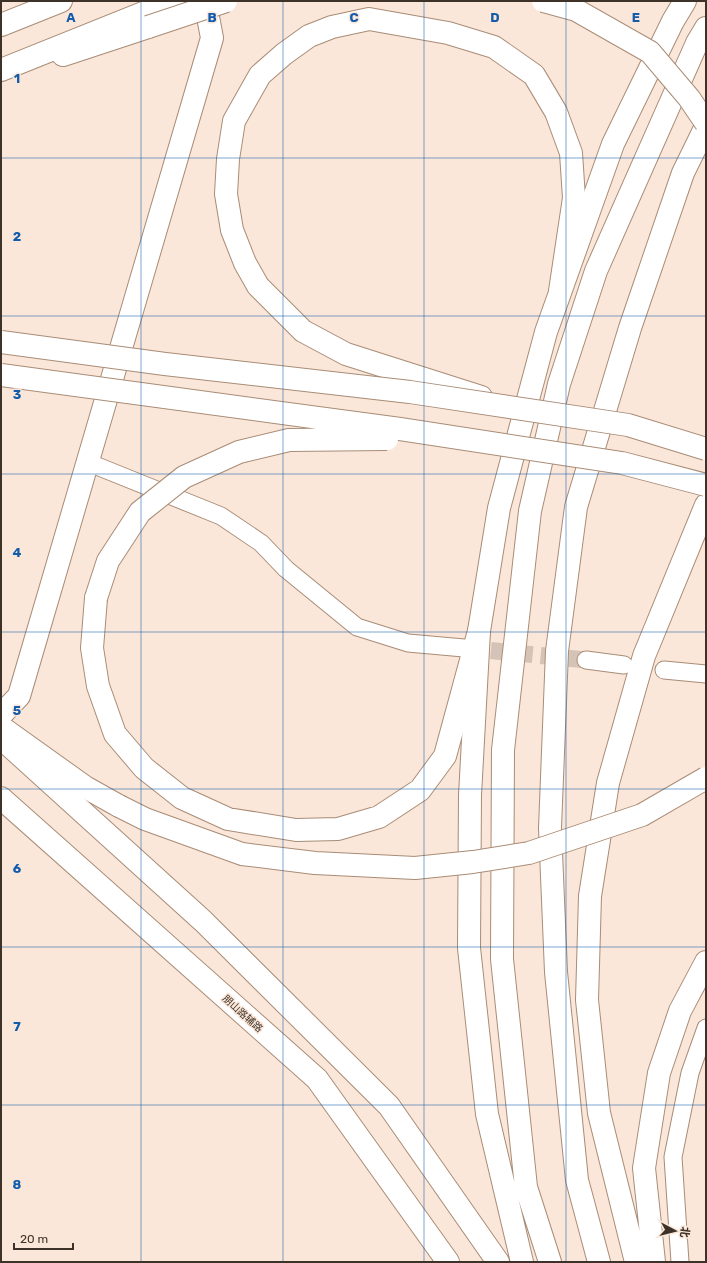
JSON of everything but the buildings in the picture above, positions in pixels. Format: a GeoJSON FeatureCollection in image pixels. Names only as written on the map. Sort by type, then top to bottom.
{"type":"FeatureCollection","features":[{"type":"Feature","properties":{"kind":"main road"},"geometry":{"type":"LineString","coordinates":[[1,25],[61,1]]}},
{"type":"Feature","properties":{"kind":"main road"},"geometry":{"type":"LineString","coordinates":[[1,715],[19,696],[212,38],[205,1]]}},
{"type":"Feature","properties":{"kind":"main road"},"geometry":{"type":"LineString","coordinates":[[1,75],[226,1]]}},
{"type":"Feature","properties":{"kind":"main road"},"geometry":{"type":"LineString","coordinates":[[543,1],[576,10],[650,52],[689,98],[706,124],[683,173],[630,328],[576,507],[557,651],[550,828],[556,972],[577,1180],[599,1262]]}},
{"type":"Feature","properties":{"kind":"main road"},"geometry":{"type":"LineString","coordinates":[[455,438],[289,440],[239,452],[184,477],[140,512],[108,561],[96,598],[92,648],[98,686],[114,734],[144,768],[182,798],[228,819],[296,830],[338,829],[379,817],[420,790],[445,756],[479,631],[499,508],[546,332],[613,144],[670,28],[685,1]]}},
{"type":"Feature","properties":{"kind":"main road"},"geometry":{"type":"LineString","coordinates":[[1,70],[168,3]]}},
{"type":"Feature","properties":{"kind":"main road"},"geometry":{"type":"LineString","coordinates":[[513,407],[346,354],[303,331],[258,286],[244,263],[232,230],[226,194],[228,159],[234,121],[260,75],[284,54],[309,36],[332,27],[369,19],[448,33],[494,47],[534,75],[556,112],[570,153],[574,198],[560,291]]}},
{"type":"Feature","properties":{"kind":"main road"},"geometry":{"type":"LineString","coordinates":[[550,1262],[526,1187],[502,959],[503,750],[530,511],[559,384],[596,271],[706,28]]}},
{"type":"Feature","properties":{"kind":"main road"},"geometry":{"type":"LineString","coordinates":[[1,342],[172,365],[410,392],[513,407],[628,425],[706,449]]}},
{"type":"Feature","properties":{"kind":"main road"},"geometry":{"type":"LineString","coordinates":[[1,374],[622,463],[706,485]]}},
{"type":"Feature","properties":{"kind":"main road"},"geometry":{"type":"LineString","coordinates":[[636,1262],[599,1113],[587,1000],[590,896],[608,783],[644,656],[706,505]]}},
{"type":"Feature","properties":{"kind":"main road"},"geometry":{"type":"LineString","coordinates":[[479,631],[470,795],[469,948],[487,1114],[522,1262]]}},
{"type":"Feature","properties":{"kind":"main road"},"geometry":{"type":"LineString","coordinates":[[1,727],[85,786],[145,819],[242,854],[315,863],[415,868],[473,862],[529,853],[642,815],[706,778]]}},
{"type":"Feature","properties":{"kind":"main road"},"geometry":{"type":"LineString","coordinates":[[1,738],[203,921],[388,1106],[498,1262]]}},
{"type":"Feature","properties":{"kind":"main road","name":"朋山路辅路"},"geometry":{"type":"LineString","coordinates":[[1,798],[317,1079],[448,1262]]}},
{"type":"Feature","properties":{"kind":"main road"},"geometry":{"type":"LineString","coordinates":[[654,1262],[644,1168],[659,1073],[680,1011],[706,962]]}},
{"type":"Feature","properties":{"kind":"street"},"geometry":{"type":"LineString","coordinates":[[87,462],[221,516],[260,543],[286,569],[357,627],[408,643],[464,648]]}},
{"type":"Feature","properties":{"kind":"street"},"geometry":{"type":"LineString","coordinates":[[586,660],[624,665]]}},
{"type":"Feature","properties":{"kind":"street"},"geometry":{"type":"LineString","coordinates":[[664,670],[706,674]]}},
{"type":"Feature","properties":{"kind":"street"},"geometry":{"type":"LineString","coordinates":[[680,1262],[673,1157],[690,1073],[706,1028]]}},
{"type":"Feature","properties":{"kind":"tunnel"},"geometry":{"type":"LineString","coordinates":[[466,648],[586,660]]}}]}
